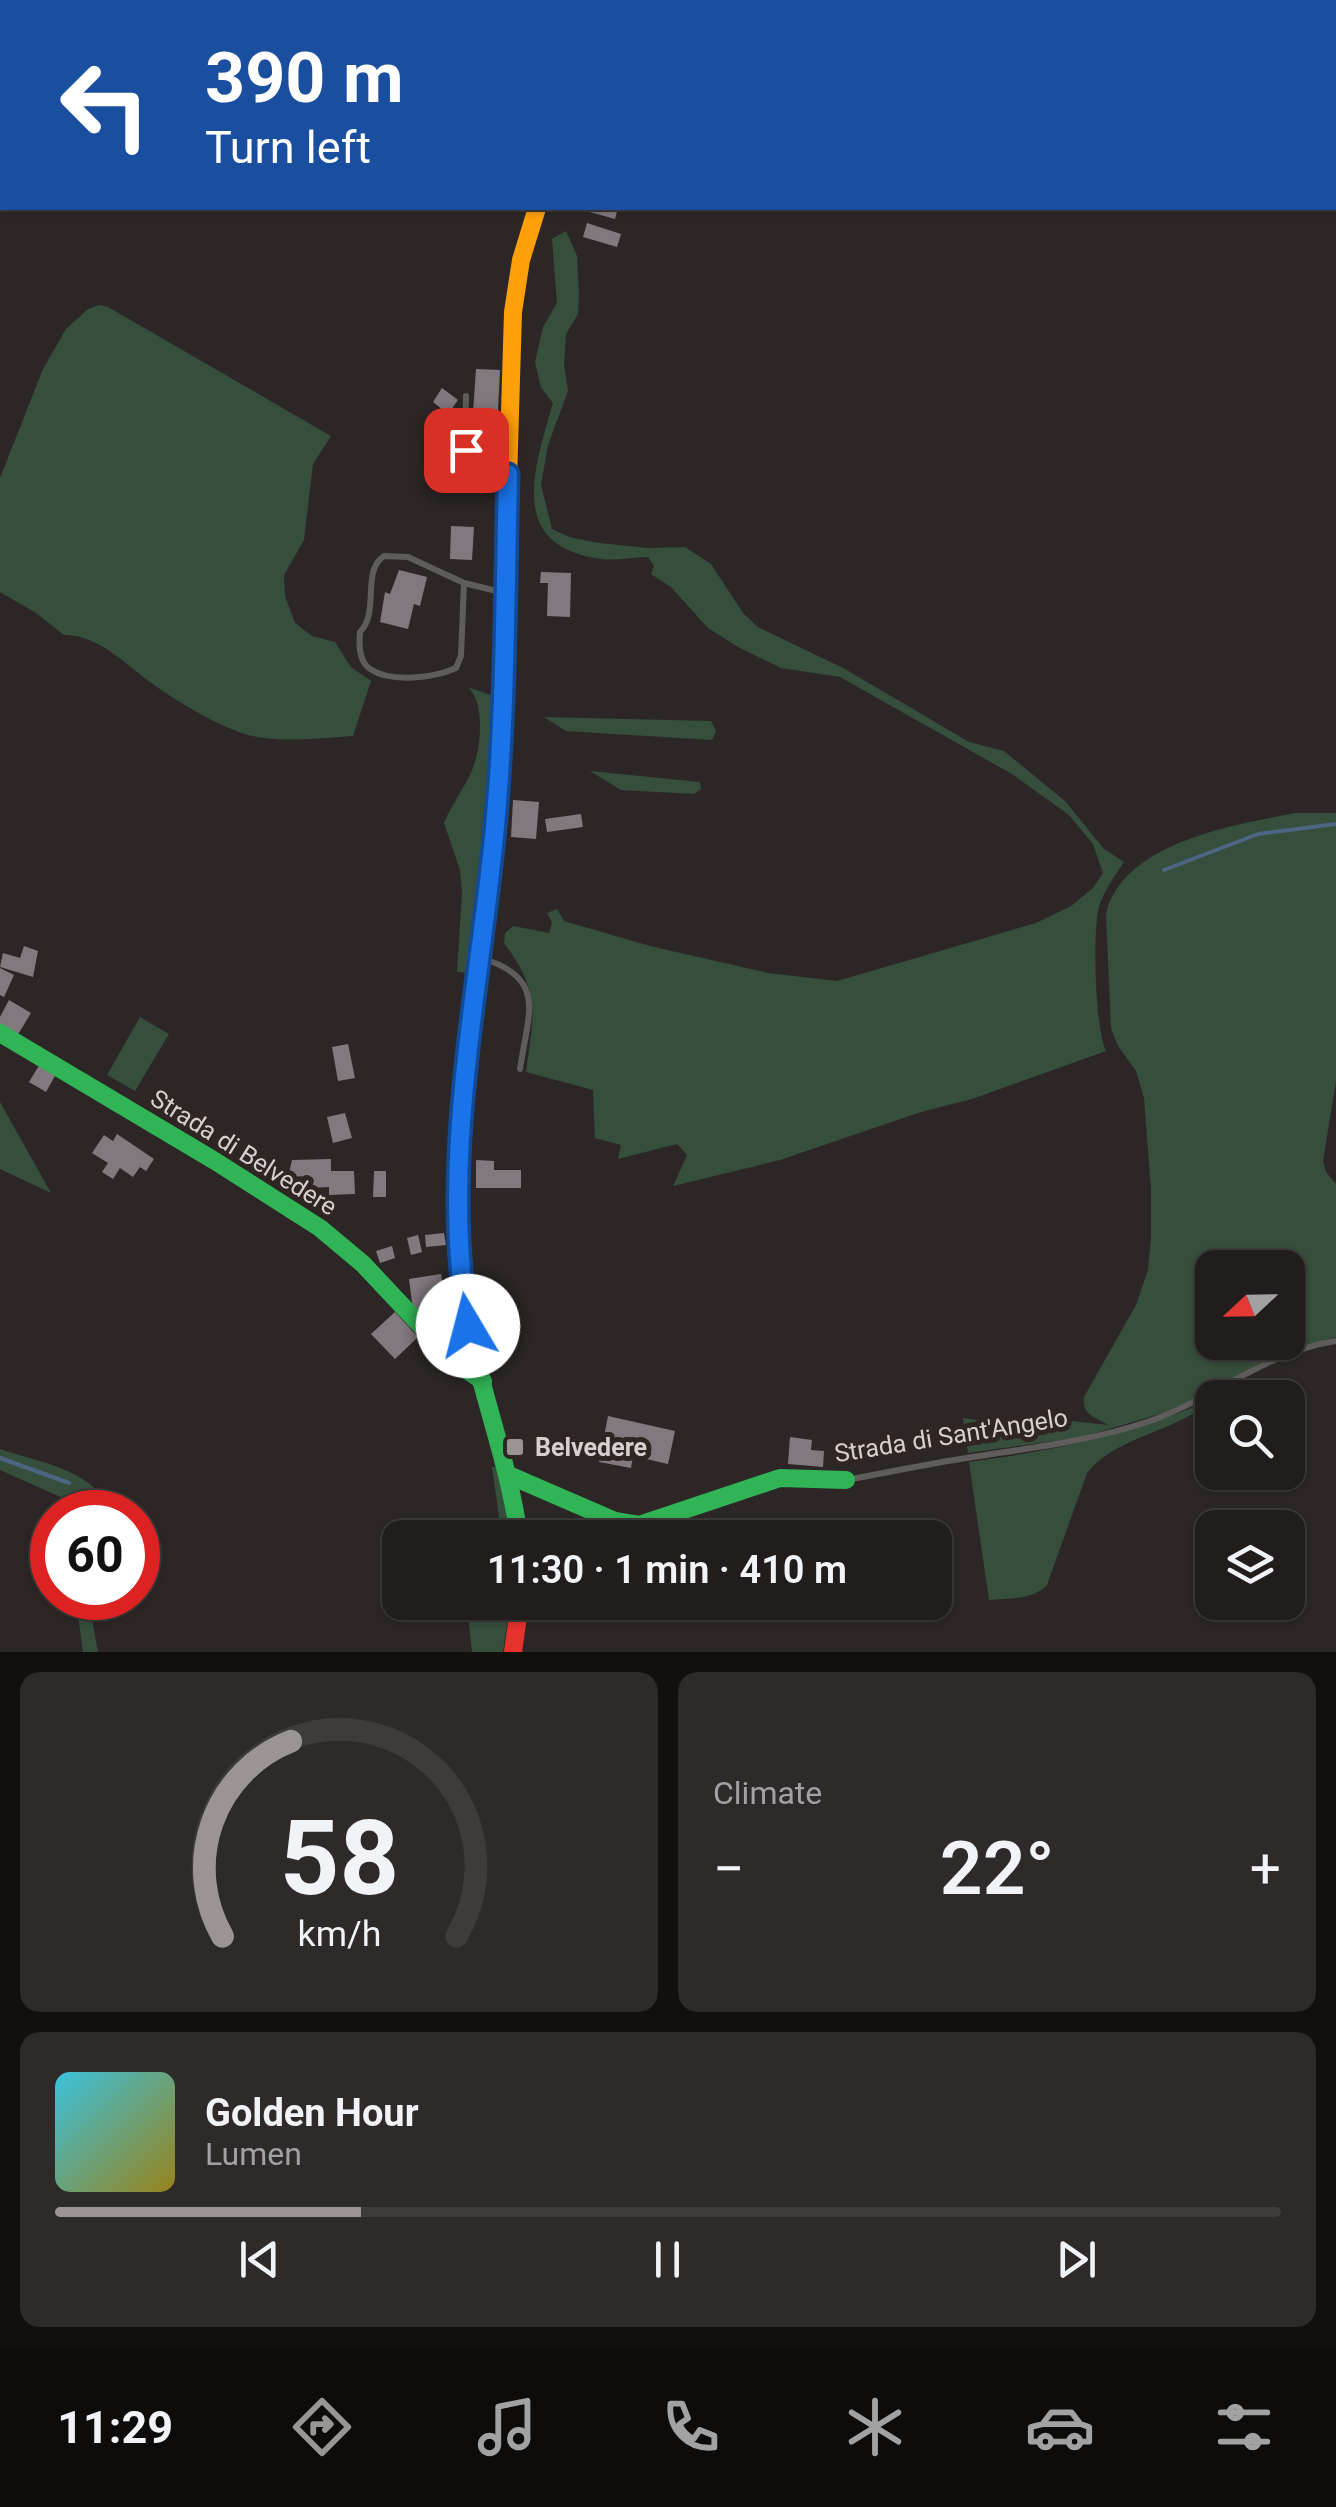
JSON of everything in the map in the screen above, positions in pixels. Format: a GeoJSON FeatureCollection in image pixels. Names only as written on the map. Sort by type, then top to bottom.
{"type":"FeatureCollection","features":[{"type":"Feature","properties":{"kind":"main road"},"geometry":{"type":"LineString","coordinates":[[517,1520],[510,1476],[465,1309],[458,1224],[460,1124],[498,784],[513,312],[521,260],[535,210]]}},
{"type":"Feature","properties":{"kind":"main road","name":"Strada di Belvedere"},"geometry":{"type":"LineString","coordinates":[[0,1033],[320,1228],[363,1264],[456,1362],[484,1382]]}},
{"type":"Feature","properties":{"kind":"main road","name":"Strada di Sant'Angelo"},"geometry":{"type":"LineString","coordinates":[[510,1476],[615,1521],[638,1525],[780,1478],[846,1480]]}},
{"type":"Feature","properties":{"kind":"main road"},"geometry":{"type":"LineString","coordinates":[[513,1652],[517,1620]]}},
{"type":"Feature","properties":{"kind":"lane"},"geometry":{"type":"LineString","coordinates":[[466,396],[469,460],[483,472],[508,474]]}},
{"type":"Feature","properties":{"kind":"lane"},"geometry":{"type":"LineString","coordinates":[[464,583],[461,656],[456,668],[400,677],[370,670],[359,646],[360,632],[369,622],[377,560],[392,554],[408,558],[464,583],[505,593]]}},
{"type":"Feature","properties":{"kind":"lane"},"geometry":{"type":"LineString","coordinates":[[480,957],[518,974],[526,988],[528,1008],[520,1069]]}},
{"type":"Feature","properties":{"kind":"lane","name":"Strada di Sant'Angelo"},"geometry":{"type":"LineString","coordinates":[[846,1480],[1076,1442],[1109,1433],[1180,1410],[1273,1359],[1336,1341]]}},
{"type":"Feature","properties":{"kind":"green space"},"geometry":{"type":"Polygon","coordinates":[[[566,231],[577,256],[579,294],[578,314],[566,334],[564,365],[568,391],[548,445],[541,485],[552,529],[599,543],[685,547],[711,564],[743,613],[758,627],[845,669],[969,742],[1004,751],[1065,801],[1104,849],[1124,862],[1102,898],[1096,924],[1097,1003],[1106,1051],[972,1099],[921,1112],[780,1160],[673,1186],[687,1155],[677,1144],[618,1159],[621,1145],[595,1138],[593,1090],[526,1072],[532,1004],[524,976],[504,943],[505,933],[513,926],[549,933],[552,922],[547,913],[557,909],[564,921],[650,946],[768,973],[837,981],[1036,923],[1071,906],[1093,888],[1103,873],[1093,844],[1069,815],[1012,774],[840,677],[781,668],[738,647],[708,628],[671,587],[651,574],[654,566],[648,557],[601,559],[571,551],[551,538],[539,521],[534,501],[539,453],[553,403],[541,388],[535,362],[543,327],[557,303],[552,239],[566,231]]]}},
{"type":"Feature","properties":{"kind":"green space"},"geometry":{"type":"Polygon","coordinates":[[[99,305],[331,436],[313,464],[304,540],[284,575],[285,596],[295,623],[312,636],[335,642],[351,667],[371,681],[353,736],[285,740],[234,730],[177,700],[101,646],[64,635],[0,592],[0,478],[43,369],[66,329],[88,309],[99,305]]]}},
{"type":"Feature","properties":{"kind":"green space"},"geometry":{"type":"Polygon","coordinates":[[[468,687],[493,696],[487,831],[468,973],[457,972],[460,870],[444,823],[471,772],[478,746],[479,713],[468,687]]]}},
{"type":"Feature","properties":{"kind":"green space"},"geometry":{"type":"Polygon","coordinates":[[[544,717],[711,721],[716,731],[712,740],[566,731],[544,717]]]}},
{"type":"Feature","properties":{"kind":"green space"},"geometry":{"type":"Polygon","coordinates":[[[590,771],[700,782],[701,789],[694,794],[621,790],[590,771]]]}},
{"type":"Feature","properties":{"kind":"green space"},"geometry":{"type":"Polygon","coordinates":[[[1295,813],[1336,813],[1336,1081],[1323,1161],[1336,1184],[1336,1337],[1305,1345],[1305,1250],[1195,1250],[1195,1360],[1266,1360],[1230,1380],[1195,1380],[1195,1399],[1153,1416],[1082,1437],[968,1453],[963,1418],[1039,1429],[1072,1421],[1108,1425],[1087,1412],[1084,1397],[1136,1305],[1148,1270],[1151,1190],[1144,1098],[1136,1071],[1111,1028],[1106,914],[1116,889],[1134,870],[1157,854],[1213,831],[1295,813]]]}},
{"type":"Feature","properties":{"kind":"green space"},"geometry":{"type":"Polygon","coordinates":[[[140,1017],[169,1034],[135,1091],[107,1075],[140,1017]]]}},
{"type":"Feature","properties":{"kind":"green space"},"geometry":{"type":"Polygon","coordinates":[[[0,1102],[51,1193],[0,1169],[0,1102]]]}},
{"type":"Feature","properties":{"kind":"green space"},"geometry":{"type":"Polygon","coordinates":[[[1195,1406],[1195,1412],[1115,1450],[1087,1473],[1047,1585],[1028,1596],[989,1600],[969,1462],[1093,1440],[1195,1406]]]}},
{"type":"Feature","properties":{"kind":"green space"},"geometry":{"type":"Polygon","coordinates":[[[0,1449],[64,1470],[96,1490],[45,1490],[0,1470],[0,1449]]]}},
{"type":"Feature","properties":{"kind":"green space"},"geometry":{"type":"Polygon","coordinates":[[[492,1467],[498,1467],[507,1520],[498,1520],[492,1467]]]}},
{"type":"Feature","properties":{"kind":"green space"},"geometry":{"type":"Polygon","coordinates":[[[79,1620],[93,1620],[98,1652],[83,1652],[79,1620]]]}},
{"type":"Feature","properties":{"kind":"green space"},"geometry":{"type":"Polygon","coordinates":[[[469,1620],[508,1620],[503,1652],[472,1652],[469,1620]]]}},
{"type":"Feature","properties":{"kind":"building"},"geometry":{"type":"Polygon","coordinates":[[[586,210],[617,210],[615,219],[586,210]]]}},
{"type":"Feature","properties":{"kind":"building"},"geometry":{"type":"Polygon","coordinates":[[[587,223],[621,234],[617,247],[583,237],[587,223]]]}},
{"type":"Feature","properties":{"kind":"building"},"geometry":{"type":"Polygon","coordinates":[[[476,369],[500,370],[497,429],[472,427],[476,369]]]}},
{"type":"Feature","properties":{"kind":"building"},"geometry":{"type":"Polygon","coordinates":[[[442,388],[458,400],[448,414],[433,402],[442,388]]]}},
{"type":"Feature","properties":{"kind":"building"},"geometry":{"type":"Polygon","coordinates":[[[451,526],[474,527],[472,560],[450,559],[451,526]]]}},
{"type":"Feature","properties":{"kind":"building"},"geometry":{"type":"Polygon","coordinates":[[[399,570],[427,577],[420,606],[414,604],[408,629],[380,622],[385,592],[390,594],[399,570]]]}},
{"type":"Feature","properties":{"kind":"building"},"geometry":{"type":"Polygon","coordinates":[[[541,572],[571,573],[570,617],[547,616],[548,583],[540,583],[541,572]]]}},
{"type":"Feature","properties":{"kind":"building"},"geometry":{"type":"Polygon","coordinates":[[[513,800],[539,802],[536,839],[511,837],[513,800]]]}},
{"type":"Feature","properties":{"kind":"building"},"geometry":{"type":"Polygon","coordinates":[[[581,814],[583,827],[547,832],[545,819],[581,814]]]}},
{"type":"Feature","properties":{"kind":"building"},"geometry":{"type":"Polygon","coordinates":[[[24,946],[38,951],[33,977],[0,967],[3,953],[20,958],[24,946]]]}},
{"type":"Feature","properties":{"kind":"building"},"geometry":{"type":"Polygon","coordinates":[[[0,968],[14,975],[4,997],[0,995],[0,968]]]}},
{"type":"Feature","properties":{"kind":"building"},"geometry":{"type":"Polygon","coordinates":[[[9,1000],[31,1013],[17,1036],[0,1026],[9,1000]]]}},
{"type":"Feature","properties":{"kind":"building"},"geometry":{"type":"Polygon","coordinates":[[[348,1044],[355,1078],[338,1081],[332,1047],[348,1044]]]}},
{"type":"Feature","properties":{"kind":"building"},"geometry":{"type":"Polygon","coordinates":[[[40,1064],[56,1074],[46,1092],[29,1082],[40,1064]]]}},
{"type":"Feature","properties":{"kind":"building"},"geometry":{"type":"Polygon","coordinates":[[[345,1113],[352,1138],[333,1143],[327,1117],[345,1113]]]}},
{"type":"Feature","properties":{"kind":"building"},"geometry":{"type":"Polygon","coordinates":[[[117,1134],[154,1159],[146,1171],[140,1167],[133,1177],[120,1168],[113,1179],[102,1172],[108,1163],[92,1153],[104,1135],[113,1141],[117,1134]]]}},
{"type":"Feature","properties":{"kind":"building"},"geometry":{"type":"Polygon","coordinates":[[[331,1159],[331,1171],[354,1171],[355,1194],[329,1195],[329,1187],[310,1188],[310,1176],[288,1177],[292,1160],[331,1159]]]}},
{"type":"Feature","properties":{"kind":"building"},"geometry":{"type":"Polygon","coordinates":[[[476,1160],[494,1161],[494,1170],[521,1170],[521,1188],[476,1188],[476,1160]]]}},
{"type":"Feature","properties":{"kind":"building"},"geometry":{"type":"Polygon","coordinates":[[[374,1171],[386,1171],[386,1197],[373,1197],[374,1171]]]}},
{"type":"Feature","properties":{"kind":"building"},"geometry":{"type":"Polygon","coordinates":[[[444,1233],[446,1245],[426,1247],[425,1235],[444,1233]]]}},
{"type":"Feature","properties":{"kind":"building"},"geometry":{"type":"Polygon","coordinates":[[[418,1235],[422,1252],[411,1255],[407,1238],[418,1235]]]}},
{"type":"Feature","properties":{"kind":"building"},"geometry":{"type":"Polygon","coordinates":[[[392,1246],[395,1258],[380,1263],[376,1251],[392,1246]]]}},
{"type":"Feature","properties":{"kind":"building"},"geometry":{"type":"Polygon","coordinates":[[[441,1274],[446,1305],[413,1310],[409,1279],[441,1274]]]}},
{"type":"Feature","properties":{"kind":"building"},"geometry":{"type":"Polygon","coordinates":[[[395,1312],[418,1337],[395,1359],[371,1334],[395,1312]]]}},
{"type":"Feature","properties":{"kind":"building"},"geometry":{"type":"Polygon","coordinates":[[[608,1416],[675,1431],[668,1464],[633,1456],[631,1468],[599,1462],[608,1416]]]}},
{"type":"Feature","properties":{"kind":"building"},"geometry":{"type":"Polygon","coordinates":[[[790,1437],[812,1440],[811,1450],[824,1451],[823,1467],[788,1464],[790,1437]]]}},
{"type":"Feature","properties":{"kind":"waterway"},"geometry":{"type":"LineString","coordinates":[[1164,870],[1258,834],[1336,824]]}},
{"type":"Feature","properties":{"kind":"waterway"},"geometry":{"type":"LineString","coordinates":[[0,1458],[69,1483]]}},
{"type":"Feature","properties":{"kind":"traffic: fast"},"geometry":{"type":"LineString","coordinates":[[478,970],[460,1138],[460,1264],[470,1335],[516,1520]]}},
{"type":"Feature","properties":{"kind":"traffic: fast"},"geometry":{"type":"LineString","coordinates":[[0,1033],[320,1228],[363,1264],[456,1363],[483,1381]]}},
{"type":"Feature","properties":{"kind":"traffic: fast"},"geometry":{"type":"LineString","coordinates":[[511,1476],[615,1521],[639,1525],[780,1478],[846,1480]]}},
{"type":"Feature","properties":{"kind":"traffic: slow"},"geometry":{"type":"LineString","coordinates":[[478,970],[499,784],[513,312],[521,260],[536,210]]}},
{"type":"Feature","properties":{"kind":"traffic: jam"},"geometry":{"type":"LineString","coordinates":[[513,1652],[517,1620]]}},
{"type":"Feature","properties":{"kind":"place","name":"Belvedere"},"geometry":{"type":"Point","coordinates":[515,1447]}},
{"type":"Feature","properties":{"kind":"route"},"geometry":{"type":"LineString","coordinates":[[466,450],[475,468],[508,474],[498,784],[460,1124],[458,1224],[468,1326]]}}]}
